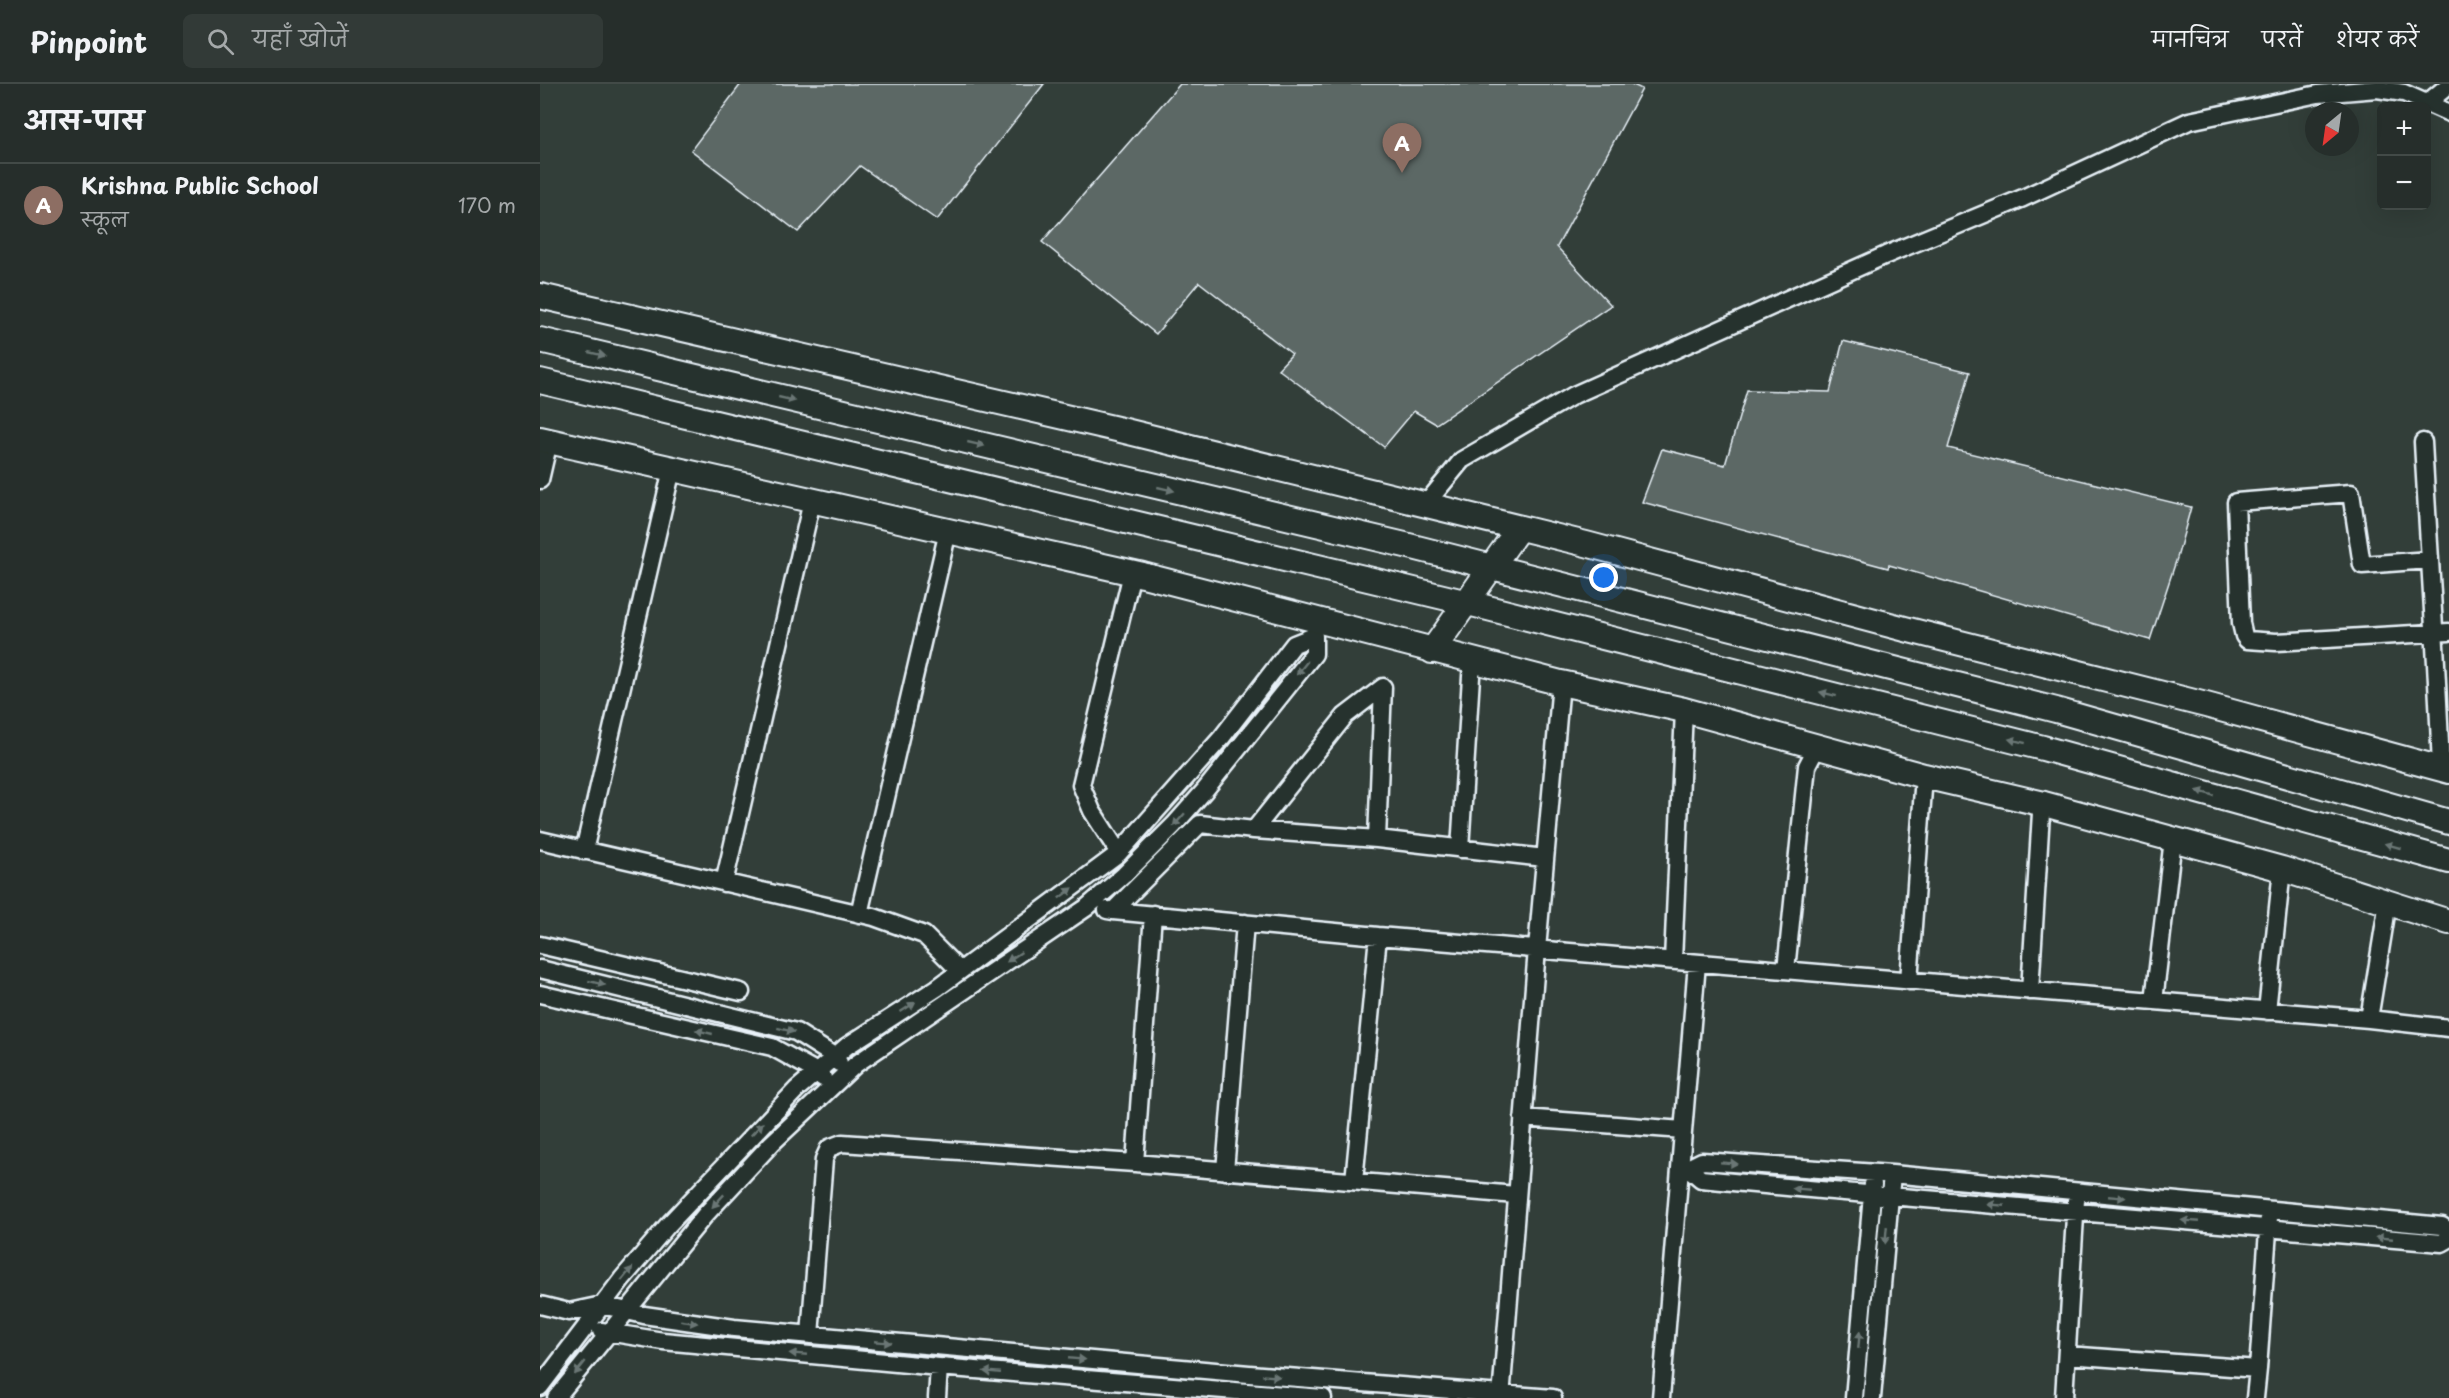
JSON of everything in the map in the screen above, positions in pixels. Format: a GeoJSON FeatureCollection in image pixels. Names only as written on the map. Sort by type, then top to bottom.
{"type":"FeatureCollection","features":[{"type":"Feature","properties":{"kind":"street"},"geometry":{"type":"LineString","coordinates":[[2428,102],[2449,84]]}},
{"type":"Feature","properties":{"kind":"street"},"geometry":{"type":"LineString","coordinates":[[1425,505],[1462,460],[1574,394],[1886,255],[2022,198],[2189,121],[2318,94],[2375,87],[2404,93],[2425,102]]}},
{"type":"Feature","properties":{"kind":"street"},"geometry":{"type":"LineString","coordinates":[[2431,105],[2449,113]]}},
{"type":"Feature","properties":{"kind":"street"},"geometry":{"type":"LineString","coordinates":[[540,296],[1121,430],[1519,528],[2206,705],[2445,770],[2443,633],[2429,560],[2423,442]]}},
{"type":"Feature","properties":{"kind":"street"},"geometry":{"type":"LineString","coordinates":[[540,340],[1382,540],[2056,710],[2449,822]]}},
{"type":"Feature","properties":{"kind":"street"},"geometry":{"type":"LineString","coordinates":[[540,381],[1464,602],[2043,748],[2449,861]]}},
{"type":"Feature","properties":{"kind":"street"},"geometry":{"type":"LineString","coordinates":[[540,480],[544,440],[1132,573],[1320,629],[1432,651],[1684,710],[1924,776],[2044,804],[2282,869],[2449,922]]}},
{"type":"Feature","properties":{"kind":"street"},"geometry":{"type":"LineString","coordinates":[[584,850],[672,469]]}},
{"type":"Feature","properties":{"kind":"street"},"geometry":{"type":"LineString","coordinates":[[2429,560],[2362,565],[2351,493],[2236,501],[2241,623],[2247,640],[2276,642],[2443,633]]}},
{"type":"Feature","properties":{"kind":"street"},"geometry":{"type":"LineString","coordinates":[[724,883],[812,501]]}},
{"type":"Feature","properties":{"kind":"street"},"geometry":{"type":"LineString","coordinates":[[1432,651],[1464,602],[1519,528]]}},
{"type":"Feature","properties":{"kind":"street"},"geometry":{"type":"LineString","coordinates":[[859,914],[948,531]]}},
{"type":"Feature","properties":{"kind":"street"},"geometry":{"type":"LineString","coordinates":[[1119,853],[1092,812],[1081,785],[1132,573]]}},
{"type":"Feature","properties":{"kind":"street"},"geometry":{"type":"LineString","coordinates":[[540,1387],[602,1305],[668,1225],[747,1139],[847,1046],[960,971],[1119,853],[1222,737],[1294,644],[1320,629]]}},
{"type":"Feature","properties":{"kind":"street"},"geometry":{"type":"LineString","coordinates":[[556,1398],[705,1215],[772,1143],[847,1073],[913,1025],[1086,908],[1166,834],[1205,790],[1314,654],[1320,629]]}},
{"type":"Feature","properties":{"kind":"street"},"geometry":{"type":"LineString","coordinates":[[1460,849],[1472,661]]}},
{"type":"Feature","properties":{"kind":"street"},"geometry":{"type":"LineString","coordinates":[[1501,1396],[1516,1195],[1561,683]]}},
{"type":"Feature","properties":{"kind":"street"},"geometry":{"type":"LineString","coordinates":[[1254,830],[1345,716],[1383,687],[1377,839]]}},
{"type":"Feature","properties":{"kind":"street"},"geometry":{"type":"LineString","coordinates":[[1672,961],[1684,710]]}},
{"type":"Feature","properties":{"kind":"street"},"geometry":{"type":"LineString","coordinates":[[1786,970],[1807,766],[1817,747]]}},
{"type":"Feature","properties":{"kind":"street"},"geometry":{"type":"LineString","coordinates":[[1910,981],[1924,776]]}},
{"type":"Feature","properties":{"kind":"street"},"geometry":{"type":"LineString","coordinates":[[2030,991],[2041,813],[2044,804]]}},
{"type":"Feature","properties":{"kind":"street"},"geometry":{"type":"LineString","coordinates":[[1113,911],[1200,824],[1377,839],[1545,858]]}},
{"type":"Feature","properties":{"kind":"street"},"geometry":{"type":"LineString","coordinates":[[2154,1001],[2173,839]]}},
{"type":"Feature","properties":{"kind":"street"},"geometry":{"type":"LineString","coordinates":[[540,840],[859,914],[924,935],[960,971]]}},
{"type":"Feature","properties":{"kind":"street"},"geometry":{"type":"LineString","coordinates":[[2267,1011],[2282,869]]}},
{"type":"Feature","properties":{"kind":"street"},"geometry":{"type":"LineString","coordinates":[[2368,1019],[2388,902]]}},
{"type":"Feature","properties":{"kind":"street"},"geometry":{"type":"LineString","coordinates":[[1086,908],[1378,936],[2368,1019],[2449,1028]]}},
{"type":"Feature","properties":{"kind":"street"},"geometry":{"type":"LineString","coordinates":[[1135,1163],[1153,914]]}},
{"type":"Feature","properties":{"kind":"street"},"geometry":{"type":"LineString","coordinates":[[1225,1171],[1245,923]]}},
{"type":"Feature","properties":{"kind":"street"},"geometry":{"type":"LineString","coordinates":[[1354,1181],[1378,936]]}},
{"type":"Feature","properties":{"kind":"street"},"geometry":{"type":"LineString","coordinates":[[540,945],[741,992]]}},
{"type":"Feature","properties":{"kind":"street"},"geometry":{"type":"LineString","coordinates":[[1661,1398],[1684,1167],[1683,1130],[1696,963]]}},
{"type":"Feature","properties":{"kind":"street"},"geometry":{"type":"LineString","coordinates":[[540,969],[796,1032],[834,1056],[847,1073]]}},
{"type":"Feature","properties":{"kind":"street"},"geometry":{"type":"LineString","coordinates":[[540,994],[772,1047],[817,1072],[832,1087]]}},
{"type":"Feature","properties":{"kind":"street"},"geometry":{"type":"LineString","coordinates":[[1523,1118],[1683,1130]]}},
{"type":"Feature","properties":{"kind":"street"},"geometry":{"type":"LineString","coordinates":[[810,1335],[824,1159],[829,1148],[842,1143],[1135,1163],[1516,1195]]}},
{"type":"Feature","properties":{"kind":"street"},"geometry":{"type":"LineString","coordinates":[[1684,1167],[1702,1161],[1892,1174],[2442,1226],[2449,1230]]}},
{"type":"Feature","properties":{"kind":"street"},"geometry":{"type":"LineString","coordinates":[[1684,1167],[1701,1179],[2442,1243],[2449,1239]]}},
{"type":"Feature","properties":{"kind":"street"},"geometry":{"type":"LineString","coordinates":[[1854,1398],[1874,1173]]}},
{"type":"Feature","properties":{"kind":"street"},"geometry":{"type":"LineString","coordinates":[[1872,1398],[1892,1174]]}},
{"type":"Feature","properties":{"kind":"street"},"geometry":{"type":"LineString","coordinates":[[2064,1398],[2077,1193]]}},
{"type":"Feature","properties":{"kind":"street"},"geometry":{"type":"LineString","coordinates":[[2255,1398],[2269,1210]]}},
{"type":"Feature","properties":{"kind":"street"},"geometry":{"type":"LineString","coordinates":[[540,1305],[569,1312],[602,1305],[627,1312],[734,1328],[1501,1396],[1553,1398]]}},
{"type":"Feature","properties":{"kind":"street"},"geometry":{"type":"LineString","coordinates":[[569,1312],[585,1327],[663,1341],[939,1367],[1138,1391],[1323,1398]]}},
{"type":"Feature","properties":{"kind":"street"},"geometry":{"type":"LineString","coordinates":[[2067,1355],[2258,1370]]}},
{"type":"Feature","properties":{"kind":"street"},"geometry":{"type":"LineString","coordinates":[[1138,1364],[1138,1391]]}},
{"type":"Feature","properties":{"kind":"street"},"geometry":{"type":"LineString","coordinates":[[936,1398],[939,1367]]}},
{"type":"Feature","properties":{"kind":"building"},"geometry":{"type":"Polygon","coordinates":[[[741,84],[1044,84],[937,220],[860,166],[798,232],[691,150],[741,84]]]}},
{"type":"Feature","properties":{"kind":"building"},"geometry":{"type":"Polygon","coordinates":[[[1180,84],[1631,84],[1642,89],[1557,247],[1611,305],[1436,424],[1414,411],[1384,447],[1278,369],[1292,354],[1199,282],[1156,334],[1042,242],[1180,84]]]}},
{"type":"Feature","properties":{"kind":"building"},"geometry":{"type":"Polygon","coordinates":[[[1843,341],[1970,372],[1948,448],[2191,507],[2150,640],[1889,565],[1888,568],[1642,502],[1662,449],[1725,465],[1747,390],[1830,392],[1843,341]]]}},
{"type":"Feature","properties":{"kind":"place","name":"Krishna Public School"},"geometry":{"type":"Point","coordinates":[1402,173]}}]}
